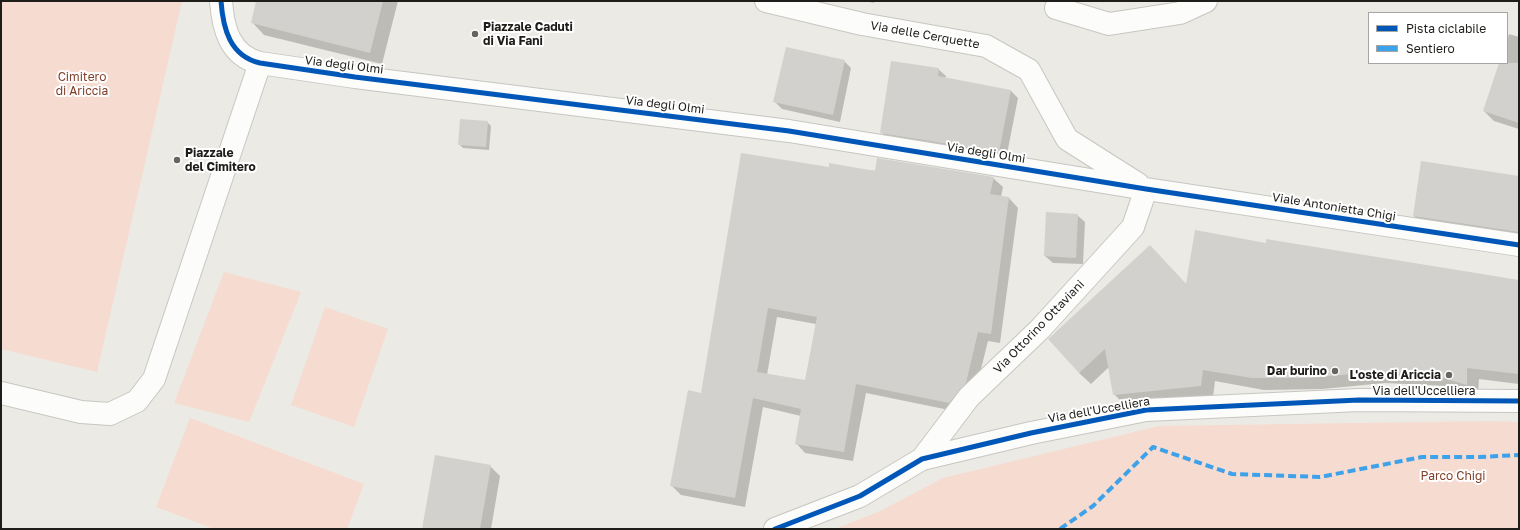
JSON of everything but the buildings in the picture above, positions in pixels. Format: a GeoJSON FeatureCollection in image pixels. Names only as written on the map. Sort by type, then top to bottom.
{"type":"FeatureCollection","features":[{"type":"Feature","properties":{"kind":"street","name":"Via degli Olmi"},"geometry":{"type":"LineString","coordinates":[[221,1],[224,22],[231,42],[243,57],[260,64],[789,131],[1146,189]]}},
{"type":"Feature","properties":{"kind":"street","name":"Via delle Cerquette"},"geometry":{"type":"LineString","coordinates":[[766,1],[862,24],[986,46],[1029,70],[1067,139],[1146,189]]}},
{"type":"Feature","properties":{"kind":"street"},"geometry":{"type":"LineString","coordinates":[[1056,8],[1109,24],[1180,13],[1206,1]]}},
{"type":"Feature","properties":{"kind":"street"},"geometry":{"type":"LineString","coordinates":[[1,393],[81,412],[110,414],[137,401],[154,379],[260,64]]}},
{"type":"Feature","properties":{"kind":"street","name":"Viale Antonietta Chigi"},"geometry":{"type":"LineString","coordinates":[[1146,189],[1519,245]]}},
{"type":"Feature","properties":{"kind":"street","name":"Via Ottorino Ottaviani"},"geometry":{"type":"LineString","coordinates":[[922,460],[969,397],[1040,329],[1133,228],[1146,189]]}},
{"type":"Feature","properties":{"kind":"street","name":"Via dell'Uccelliera"},"geometry":{"type":"LineString","coordinates":[[774,529],[860,496],[922,460],[1031,433],[1146,410],[1359,400],[1519,401]]}},
{"type":"Feature","properties":{"kind":"green space","name":"Cimitero di Ariccia"},"geometry":{"type":"Polygon","coordinates":[[[1,1],[182,1],[97,372],[1,349],[1,1]]]}},
{"type":"Feature","properties":{"kind":"green space"},"geometry":{"type":"Polygon","coordinates":[[[224,272],[301,292],[249,422],[174,403],[224,272]]]}},
{"type":"Feature","properties":{"kind":"green space"},"geometry":{"type":"Polygon","coordinates":[[[325,307],[388,329],[354,427],[291,405],[325,307]]]}},
{"type":"Feature","properties":{"kind":"green space"},"geometry":{"type":"Polygon","coordinates":[[[190,418],[364,484],[347,529],[214,529],[156,507],[190,418]]]}},
{"type":"Feature","properties":{"kind":"green space","name":"Parco Chigi"},"geometry":{"type":"Polygon","coordinates":[[[1491,421],[1519,422],[1519,529],[835,529],[880,511],[943,478],[1159,426],[1491,421]]]}},
{"type":"Feature","properties":{"kind":"marked path"},"geometry":{"type":"LineString","coordinates":[[1060,529],[1093,506],[1153,447],[1232,474],[1320,477],[1422,457],[1519,455]]}},
{"type":"Feature","properties":{"kind":"cycle path"},"geometry":{"type":"LineString","coordinates":[[221,1],[226,31],[235,48],[250,59],[260,63],[355,77],[789,131],[1146,189],[1519,245]]}},
{"type":"Feature","properties":{"kind":"cycle path"},"geometry":{"type":"LineString","coordinates":[[775,529],[860,496],[922,459],[1031,433],[1146,410],[1359,400],[1519,401]]}},
{"type":"Feature","properties":{"kind":"place","name":"Piazzale Caduti di Via Fani"},"geometry":{"type":"Point","coordinates":[475,34]}},
{"type":"Feature","properties":{"kind":"place","name":"Piazzale del Cimitero"},"geometry":{"type":"Point","coordinates":[177,160]}},
{"type":"Feature","properties":{"kind":"place","name":"Dar burino"},"geometry":{"type":"Point","coordinates":[1335,371]}},
{"type":"Feature","properties":{"kind":"place","name":"L'oste di Ariccia"},"geometry":{"type":"Point","coordinates":[1449,375]}}]}
